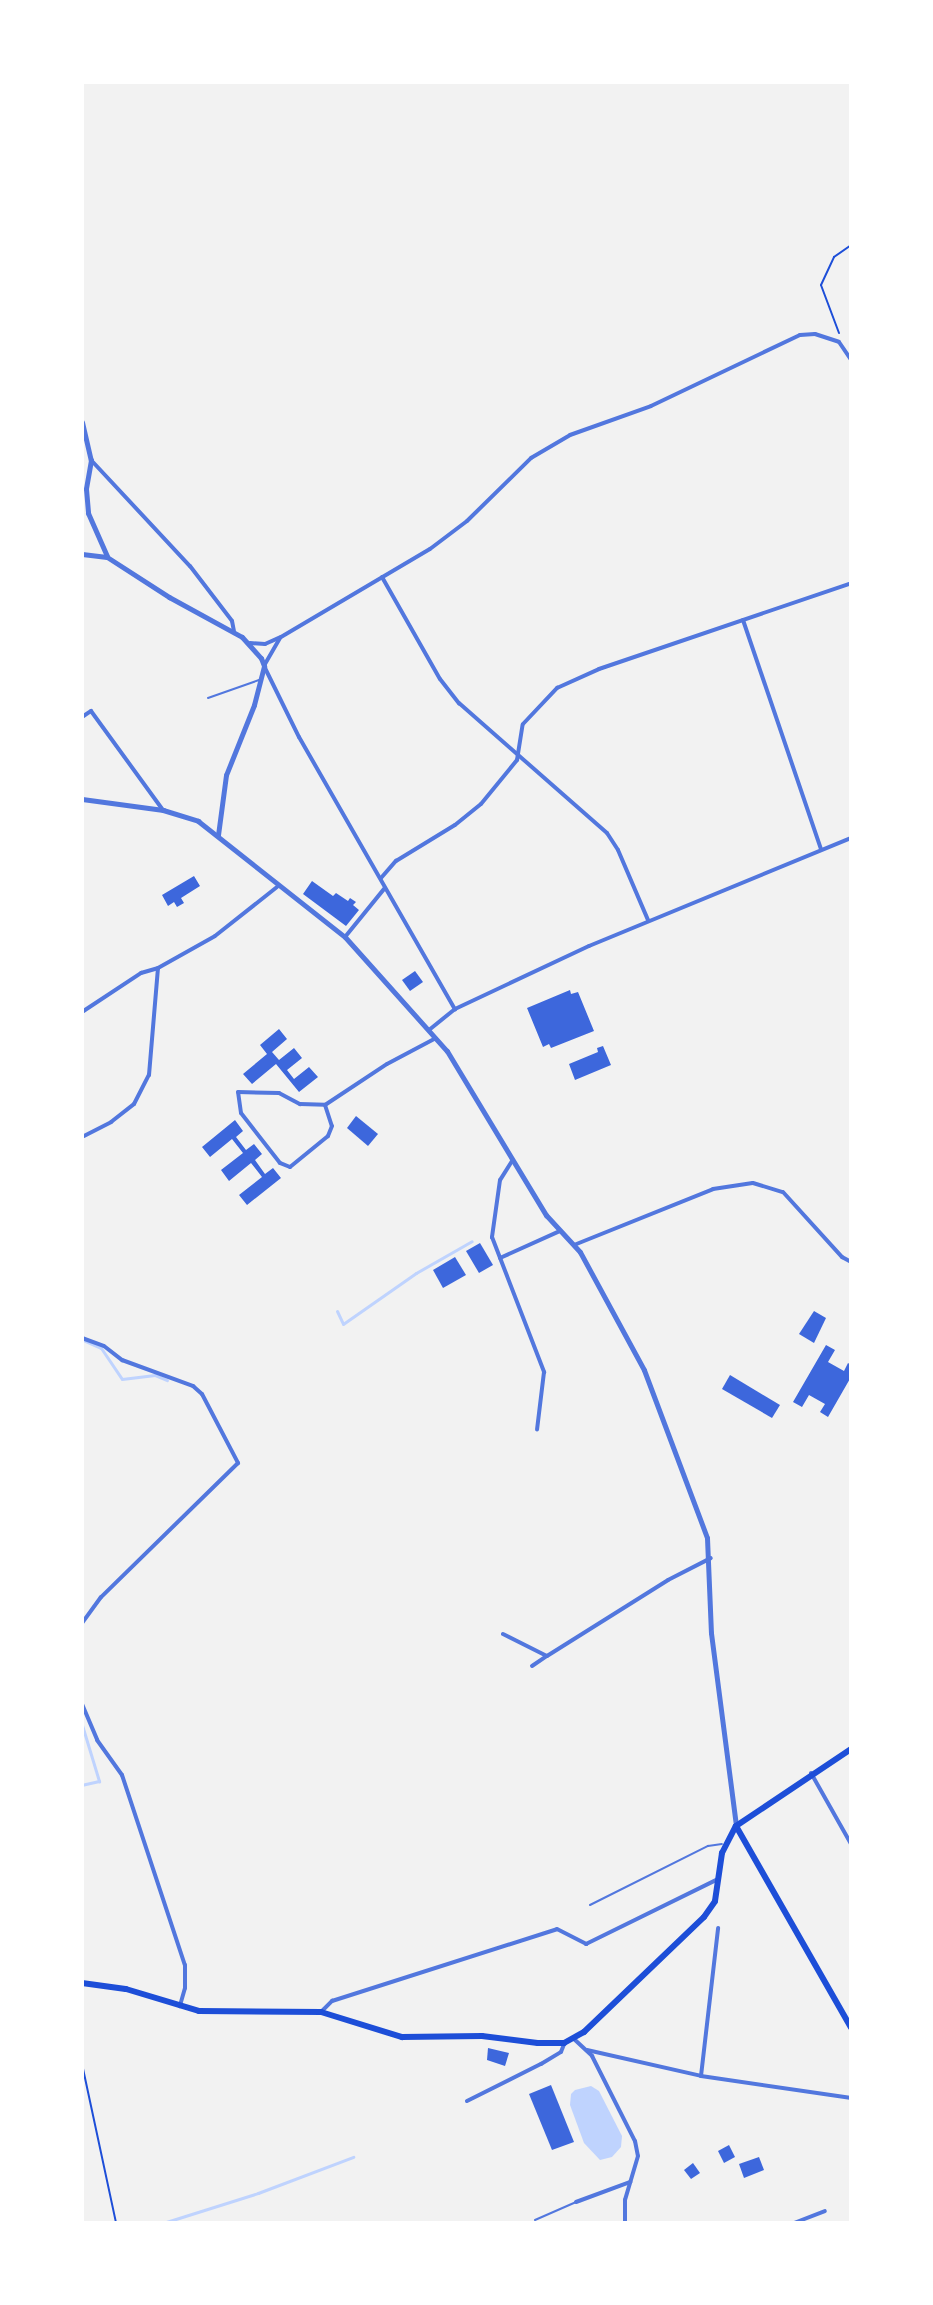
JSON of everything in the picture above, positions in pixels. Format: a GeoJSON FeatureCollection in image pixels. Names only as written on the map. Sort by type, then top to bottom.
{"type":"FeatureCollection","features":[{"type":"Feature","properties":{"kind":"main road"},"geometry":{"type":"LineString","coordinates":[[82,1983],[126,1989],[180,2006],[230,2013],[321,2012],[402,2037],[482,2036],[564,2043],[574,2039],[704,1917],[715,1901],[725,1845],[736,1826],[851,1749]]}},
{"type":"Feature","properties":{"kind":"main road"},"geometry":{"type":"LineString","coordinates":[[736,1826],[851,2028]]}},
{"type":"Feature","properties":{"kind":"street"},"geometry":{"type":"LineString","coordinates":[[250,643],[265,644],[281,637],[453,533],[517,471],[548,446],[728,372],[800,335],[815,334],[839,342],[851,360]]}},
{"type":"Feature","properties":{"kind":"street"},"geometry":{"type":"LineString","coordinates":[[82,422],[91,460],[84,487],[88,513],[107,557]]}},
{"type":"Feature","properties":{"kind":"street"},"geometry":{"type":"LineString","coordinates":[[91,460],[190,566],[232,621],[234,631]]}},
{"type":"Feature","properties":{"kind":"street"},"geometry":{"type":"LineString","coordinates":[[82,554],[107,557],[250,643],[299,737],[381,878],[384,889],[455,1009]]}},
{"type":"Feature","properties":{"kind":"street"},"geometry":{"type":"LineString","coordinates":[[382,577],[445,687],[479,722],[607,833],[618,850],[649,921]]}},
{"type":"Feature","properties":{"kind":"street"},"geometry":{"type":"LineString","coordinates":[[381,878],[396,861],[469,815],[519,756],[523,724],[557,688],[599,669],[851,583]]}},
{"type":"Feature","properties":{"kind":"street"},"geometry":{"type":"LineString","coordinates":[[743,620],[821,849]]}},
{"type":"Feature","properties":{"kind":"street"},"geometry":{"type":"LineString","coordinates":[[218,836],[228,766],[264,666],[281,637]]}},
{"type":"Feature","properties":{"kind":"street"},"geometry":{"type":"LineString","coordinates":[[82,717],[91,711],[163,810]]}},
{"type":"Feature","properties":{"kind":"street"},"geometry":{"type":"LineString","coordinates":[[82,799],[163,810],[198,821],[277,887],[345,937],[436,1038],[512,1161],[560,1231],[574,1245],[644,1370],[703,1526],[711,1558],[711,1633],[736,1826]]}},
{"type":"Feature","properties":{"kind":"street"},"geometry":{"type":"LineString","coordinates":[[429,1030],[455,1009],[649,921],[851,838]]}},
{"type":"Feature","properties":{"kind":"street"},"geometry":{"type":"LineString","coordinates":[[82,1012],[141,973],[158,968],[215,936],[277,887]]}},
{"type":"Feature","properties":{"kind":"street"},"geometry":{"type":"LineString","coordinates":[[345,937],[384,889]]}},
{"type":"Feature","properties":{"kind":"street"},"geometry":{"type":"LineString","coordinates":[[82,1137],[111,1122],[134,1104],[149,1075],[158,968]]}},
{"type":"Feature","properties":{"kind":"street"},"geometry":{"type":"LineString","coordinates":[[325,1105],[332,1126],[328,1136],[290,1167],[280,1163],[241,1113],[238,1092],[279,1093],[300,1104],[325,1105],[387,1064],[436,1038]]}},
{"type":"Feature","properties":{"kind":"street"},"geometry":{"type":"LineString","coordinates":[[512,1161],[500,1180],[492,1237],[544,1372],[537,1430]]}},
{"type":"Feature","properties":{"kind":"street"},"geometry":{"type":"LineString","coordinates":[[574,1245],[713,1189],[753,1183],[783,1192],[842,1257],[851,1262]]}},
{"type":"Feature","properties":{"kind":"street"},"geometry":{"type":"LineString","coordinates":[[500,1258],[560,1231]]}},
{"type":"Feature","properties":{"kind":"street"},"geometry":{"type":"LineString","coordinates":[[82,1338],[104,1346],[122,1360],[193,1386],[202,1394],[238,1463],[101,1597],[82,1623]]}},
{"type":"Feature","properties":{"kind":"street"},"geometry":{"type":"LineString","coordinates":[[532,1666],[668,1580],[711,1558]]}},
{"type":"Feature","properties":{"kind":"street"},"geometry":{"type":"LineString","coordinates":[[503,1634],[547,1656]]}},
{"type":"Feature","properties":{"kind":"street"},"geometry":{"type":"LineString","coordinates":[[82,1704],[97,1740],[122,1775],[185,1965],[185,1988],[180,2006]]}},
{"type":"Feature","properties":{"kind":"street"},"geometry":{"type":"LineString","coordinates":[[811,1773],[851,1844]]}},
{"type":"Feature","properties":{"kind":"street"},"geometry":{"type":"LineString","coordinates":[[321,2012],[332,2001],[557,1929],[586,1944],[718,1879]]}},
{"type":"Feature","properties":{"kind":"street"},"geometry":{"type":"LineString","coordinates":[[701,2076],[718,1928]]}},
{"type":"Feature","properties":{"kind":"street"},"geometry":{"type":"LineString","coordinates":[[574,2039],[587,2050],[635,2141],[638,2156],[630,2182],[625,2223]]}},
{"type":"Feature","properties":{"kind":"street"},"geometry":{"type":"LineString","coordinates":[[467,2101],[561,2052],[564,2043]]}},
{"type":"Feature","properties":{"kind":"street"},"geometry":{"type":"LineString","coordinates":[[587,2050],[701,2076],[851,2098]]}},
{"type":"Feature","properties":{"kind":"street"},"geometry":{"type":"LineString","coordinates":[[576,2202],[630,2182]]}},
{"type":"Feature","properties":{"kind":"street"},"geometry":{"type":"LineString","coordinates":[[794,2223],[825,2211]]}},
{"type":"Feature","properties":{"kind":"lane"},"geometry":{"type":"LineString","coordinates":[[208,698],[245,682],[261,680]]}},
{"type":"Feature","properties":{"kind":"lane"},"geometry":{"type":"LineString","coordinates":[[590,1905],[708,1846],[725,1845]]}},
{"type":"Feature","properties":{"kind":"lane"},"geometry":{"type":"LineString","coordinates":[[535,2220],[576,2202]]}},
{"type":"Feature","properties":{"kind":"path"},"geometry":{"type":"LineString","coordinates":[[839,342],[839,330],[821,285],[834,257],[851,245]]}},
{"type":"Feature","properties":{"kind":"path"},"geometry":{"type":"LineString","coordinates":[[82,2064],[116,2223]]}},
{"type":"Feature","properties":{"kind":"water"},"geometry":{"type":"Polygon","coordinates":[[[591,2086],[599,2091],[622,2136],[621,2147],[612,2157],[600,2160],[584,2143],[570,2105],[571,2094],[575,2090],[591,2086]]]}},
{"type":"Feature","properties":{"kind":"building"},"geometry":{"type":"Polygon","coordinates":[[[194,876],[200,886],[181,898],[184,903],[177,907],[174,902],[168,906],[162,895],[194,876]]]}},
{"type":"Feature","properties":{"kind":"building"},"geometry":{"type":"Polygon","coordinates":[[[312,881],[333,896],[336,893],[356,902],[353,905],[359,910],[346,926],[303,894],[312,881]]]}},
{"type":"Feature","properties":{"kind":"building"},"geometry":{"type":"Polygon","coordinates":[[[415,971],[423,982],[410,991],[402,980],[415,971]]]}},
{"type":"Feature","properties":{"kind":"building"},"geometry":{"type":"Polygon","coordinates":[[[570,990],[571,994],[578,992],[594,1031],[551,1048],[549,1044],[543,1047],[527,1008],[570,990]]]}},
{"type":"Feature","properties":{"kind":"building"},"geometry":{"type":"Polygon","coordinates":[[[279,1029],[287,1039],[272,1052],[279,1060],[294,1048],[302,1058],[287,1070],[294,1079],[309,1067],[318,1077],[299,1092],[276,1064],[252,1084],[243,1074],[267,1054],[260,1045],[279,1029]]]}},
{"type":"Feature","properties":{"kind":"building"},"geometry":{"type":"Polygon","coordinates":[[[603,1046],[611,1065],[575,1080],[569,1064],[598,1052],[597,1048],[603,1046]]]}},
{"type":"Feature","properties":{"kind":"building"},"geometry":{"type":"Polygon","coordinates":[[[356,1116],[378,1134],[368,1146],[347,1128],[356,1116]]]}},
{"type":"Feature","properties":{"kind":"building"},"geometry":{"type":"Polygon","coordinates":[[[235,1120],[243,1131],[236,1137],[246,1150],[254,1144],[262,1154],[255,1160],[265,1174],[273,1168],[281,1178],[247,1205],[239,1195],[262,1177],[251,1163],[229,1181],[221,1170],[243,1153],[232,1139],[210,1157],[202,1147],[235,1120]]]}},
{"type":"Feature","properties":{"kind":"building"},"geometry":{"type":"Polygon","coordinates":[[[480,1243],[493,1265],[479,1273],[466,1251],[480,1243]]]}},
{"type":"Feature","properties":{"kind":"building"},"geometry":{"type":"Polygon","coordinates":[[[455,1257],[466,1275],[443,1288],[433,1270],[455,1257]]]}},
{"type":"Feature","properties":{"kind":"building"},"geometry":{"type":"Polygon","coordinates":[[[814,1311],[826,1318],[814,1343],[799,1334],[814,1311]]]}},
{"type":"Feature","properties":{"kind":"building"},"geometry":{"type":"Polygon","coordinates":[[[826,1345],[835,1350],[828,1362],[844,1371],[848,1363],[851,1365],[851,1377],[828,1417],[820,1412],[825,1404],[809,1395],[802,1407],[793,1402],[826,1345]]]}},
{"type":"Feature","properties":{"kind":"building"},"geometry":{"type":"Polygon","coordinates":[[[730,1375],[780,1405],[772,1418],[722,1389],[730,1375]]]}},
{"type":"Feature","properties":{"kind":"building"},"geometry":{"type":"Polygon","coordinates":[[[488,2048],[509,2053],[505,2066],[487,2060],[488,2048]]]}},
{"type":"Feature","properties":{"kind":"building"},"geometry":{"type":"Polygon","coordinates":[[[551,2085],[574,2142],[552,2150],[529,2094],[551,2085]]]}},
{"type":"Feature","properties":{"kind":"building"},"geometry":{"type":"Polygon","coordinates":[[[729,2145],[735,2157],[724,2163],[718,2151],[729,2145]]]}},
{"type":"Feature","properties":{"kind":"building"},"geometry":{"type":"Polygon","coordinates":[[[759,2157],[764,2170],[744,2178],[739,2164],[759,2157]]]}},
{"type":"Feature","properties":{"kind":"building"},"geometry":{"type":"Polygon","coordinates":[[[693,2163],[700,2173],[691,2179],[684,2170],[693,2163]]]}},
{"type":"Feature","properties":{"kind":"waterway"},"geometry":{"type":"LineString","coordinates":[[337,1311],[343,1324],[416,1273],[472,1241]]}},
{"type":"Feature","properties":{"kind":"waterway"},"geometry":{"type":"LineString","coordinates":[[85,1341],[101,1348],[122,1379],[155,1375],[167,1380]]}},
{"type":"Feature","properties":{"kind":"waterway"},"geometry":{"type":"LineString","coordinates":[[82,1725],[99,1781],[82,1785]]}},
{"type":"Feature","properties":{"kind":"waterway"},"geometry":{"type":"LineString","coordinates":[[163,2223],[258,2193],[353,2157]]}}]}
